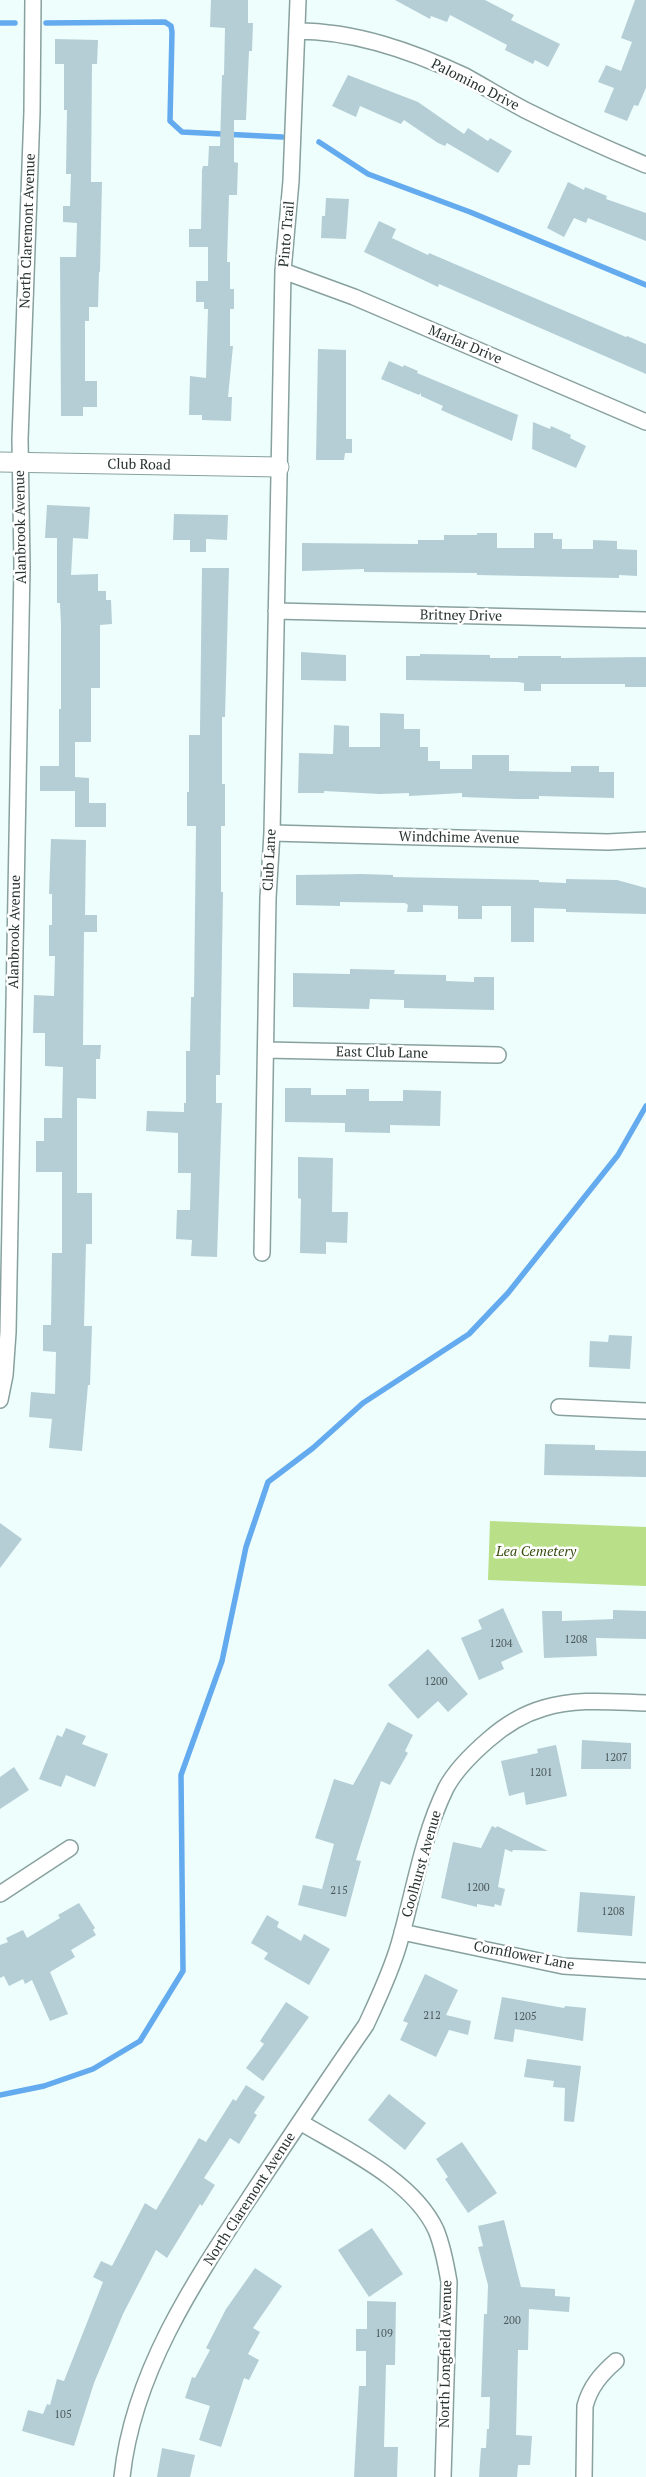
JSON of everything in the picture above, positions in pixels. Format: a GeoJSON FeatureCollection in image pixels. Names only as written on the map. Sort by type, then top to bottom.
{"type":"FeatureCollection","features":[{"type":"Feature","properties":{"kind":"street","name":"North Claremont Avenue"},"geometry":{"type":"LineString","coordinates":[[20,462],[32,112],[33,0]]}},
{"type":"Feature","properties":{"kind":"street","name":"Pinto Trail"},"geometry":{"type":"LineString","coordinates":[[279,468],[283,271],[291,182],[298,0]]}},
{"type":"Feature","properties":{"kind":"street","name":"Palomino Drive"},"geometry":{"type":"LineString","coordinates":[[297,31],[332,32],[406,52],[464,76],[594,143],[646,165]]}},
{"type":"Feature","properties":{"kind":"street","name":"Marlar Drive"},"geometry":{"type":"LineString","coordinates":[[283,271],[354,297],[646,422]]}},
{"type":"Feature","properties":{"kind":"street","name":"Club Road"},"geometry":{"type":"LineString","coordinates":[[0,462],[279,468]]}},
{"type":"Feature","properties":{"kind":"street","name":"Alanbrook Avenue"},"geometry":{"type":"LineString","coordinates":[[0,1400],[5,1375],[8,1332],[22,567],[20,462]]}},
{"type":"Feature","properties":{"kind":"street","name":"Club Lane"},"geometry":{"type":"LineString","coordinates":[[262,1253],[268,898],[272,833],[279,468]]}},
{"type":"Feature","properties":{"kind":"street","name":"Britney Drive"},"geometry":{"type":"LineString","coordinates":[[276,611],[646,620]]}},
{"type":"Feature","properties":{"kind":"street","name":"Windchime Avenue"},"geometry":{"type":"LineString","coordinates":[[272,833],[608,842],[644,835]]}},
{"type":"Feature","properties":{"kind":"street","name":"East Club Lane"},"geometry":{"type":"LineString","coordinates":[[266,1050],[498,1055]]}},
{"type":"Feature","properties":{"kind":"street"},"geometry":{"type":"LineString","coordinates":[[559,1407],[646,1411]]}},
{"type":"Feature","properties":{"kind":"street","name":"Coolhurst Avenue"},"geometry":{"type":"LineString","coordinates":[[402,1932],[430,1830],[446,1787],[476,1750],[508,1724],[544,1708],[570,1702],[646,1703]]}},
{"type":"Feature","properties":{"kind":"street"},"geometry":{"type":"LineString","coordinates":[[0,1894],[70,1848]]}},
{"type":"Feature","properties":{"kind":"street","name":"North Claremont Avenue"},"geometry":{"type":"LineString","coordinates":[[122,2477],[132,2418],[168,2332],[214,2252],[366,2025],[384,1986],[402,1932]]}},
{"type":"Feature","properties":{"kind":"street","name":"Cornflower Lane"},"geometry":{"type":"LineString","coordinates":[[402,1932],[563,1966],[646,1971]]}},
{"type":"Feature","properties":{"kind":"street","name":"North Longfield Avenue"},"geometry":{"type":"LineString","coordinates":[[300,2122],[372,2165],[408,2193],[426,2214],[435,2230],[445,2255],[449,2282],[443,2477]]}},
{"type":"Feature","properties":{"kind":"street"},"geometry":{"type":"LineString","coordinates":[[584,2477],[585,2406],[587,2397],[600,2376],[616,2361]]}},
{"type":"Feature","properties":{"kind":"green space","name":"Lea Cemetery"},"geometry":{"type":"Polygon","coordinates":[[[490,1521],[646,1527],[646,1586],[488,1580],[490,1521]]]}},
{"type":"Feature","properties":{"kind":"building"},"geometry":{"type":"Polygon","coordinates":[[[211,0],[248,0],[248,23],[253,23],[252,51],[249,51],[246,120],[234,120],[234,162],[238,163],[237,195],[229,195],[227,262],[230,262],[230,289],[234,289],[234,309],[230,309],[230,346],[233,346],[228,397],[232,397],[231,421],[202,420],[202,415],[189,415],[190,376],[206,378],[208,309],[204,309],[204,302],[196,302],[196,281],[208,281],[208,247],[189,247],[189,229],[201,229],[202,170],[203,166],[208,166],[209,146],[220,146],[222,75],[224,75],[225,28],[210,27],[211,0]]]}},
{"type":"Feature","properties":{"kind":"building"},"geometry":{"type":"Polygon","coordinates":[[[395,0],[485,0],[514,15],[511,20],[560,44],[548,67],[535,60],[533,64],[505,50],[507,45],[450,15],[447,22],[431,16],[430,19],[395,0]]]}},
{"type":"Feature","properties":{"kind":"building"},"geometry":{"type":"Polygon","coordinates":[[[635,0],[646,0],[646,88],[638,106],[634,105],[627,121],[604,112],[614,88],[598,82],[606,65],[621,71],[632,42],[621,38],[635,0]]]}},
{"type":"Feature","properties":{"kind":"building"},"geometry":{"type":"Polygon","coordinates":[[[55,39],[98,40],[97,64],[92,64],[91,182],[102,182],[100,272],[98,307],[89,307],[89,321],[85,321],[85,381],[97,381],[97,407],[83,407],[83,416],[61,416],[60,257],[76,257],[77,223],[63,222],[63,206],[70,206],[71,174],[66,174],[67,110],[64,110],[64,64],[55,64],[55,39]]]}},
{"type":"Feature","properties":{"kind":"building"},"geometry":{"type":"Polygon","coordinates":[[[348,75],[418,102],[464,134],[468,128],[488,141],[490,138],[512,151],[498,173],[447,143],[445,146],[438,143],[404,120],[401,124],[360,106],[356,117],[332,106],[348,75]]]}},
{"type":"Feature","properties":{"kind":"building"},"geometry":{"type":"Polygon","coordinates":[[[568,182],[584,190],[585,187],[607,196],[606,199],[646,213],[646,241],[588,218],[586,223],[574,218],[564,237],[547,228],[568,182]]]}},
{"type":"Feature","properties":{"kind":"building"},"geometry":{"type":"Polygon","coordinates":[[[326,198],[349,199],[346,239],[321,238],[322,216],[325,216],[326,198]]]}},
{"type":"Feature","properties":{"kind":"building"},"geometry":{"type":"Polygon","coordinates":[[[379,221],[396,229],[392,238],[428,255],[429,253],[646,344],[646,374],[439,284],[438,287],[364,252],[379,221]]]}},
{"type":"Feature","properties":{"kind":"building"},"geometry":{"type":"Polygon","coordinates":[[[318,349],[346,350],[346,439],[352,439],[352,453],[345,453],[344,460],[316,460],[318,349]]]}},
{"type":"Feature","properties":{"kind":"building"},"geometry":{"type":"Polygon","coordinates":[[[389,361],[403,367],[404,365],[418,371],[417,373],[518,415],[512,441],[441,410],[443,406],[421,396],[421,393],[419,395],[381,379],[389,361]]]}},
{"type":"Feature","properties":{"kind":"building"},"geometry":{"type":"Polygon","coordinates":[[[533,422],[550,429],[551,426],[571,435],[570,438],[586,446],[576,468],[532,449],[533,422]]]}},
{"type":"Feature","properties":{"kind":"building"},"geometry":{"type":"Polygon","coordinates":[[[47,505],[90,507],[88,539],[73,538],[71,575],[98,574],[98,591],[106,591],[106,600],[111,600],[112,624],[100,625],[100,688],[91,688],[91,742],[75,742],[75,777],[89,778],[89,803],[106,803],[106,827],[75,827],[75,791],[40,791],[40,766],[59,766],[59,709],[61,709],[61,625],[60,603],[57,603],[57,538],[45,538],[47,505]]]}},
{"type":"Feature","properties":{"kind":"building"},"geometry":{"type":"Polygon","coordinates":[[[174,514],[228,515],[227,540],[206,539],[206,552],[190,552],[190,540],[173,540],[174,514]]]}},
{"type":"Feature","properties":{"kind":"building"},"geometry":{"type":"Polygon","coordinates":[[[477,533],[497,533],[497,548],[534,548],[534,533],[553,533],[553,539],[562,539],[562,549],[593,549],[593,540],[617,541],[617,549],[637,550],[637,576],[619,575],[619,578],[477,575],[477,573],[364,572],[364,569],[302,571],[302,543],[418,544],[418,540],[444,540],[444,535],[477,535],[477,533]]]}},
{"type":"Feature","properties":{"kind":"building"},"geometry":{"type":"Polygon","coordinates":[[[202,568],[229,568],[225,717],[222,717],[222,784],[225,784],[225,826],[221,826],[221,892],[223,892],[220,1075],[216,1075],[216,1103],[222,1103],[217,1257],[191,1256],[192,1240],[176,1239],[177,1210],[190,1210],[191,1173],[178,1173],[178,1133],[146,1131],[147,1111],[184,1112],[184,1103],[186,1103],[186,1051],[190,1051],[191,997],[194,997],[196,826],[187,826],[187,792],[189,792],[189,735],[200,735],[202,568]]]}},
{"type":"Feature","properties":{"kind":"building"},"geometry":{"type":"Polygon","coordinates":[[[301,652],[346,655],[346,681],[301,680],[301,652]]]}},
{"type":"Feature","properties":{"kind":"building"},"geometry":{"type":"Polygon","coordinates":[[[420,654],[490,655],[490,658],[518,658],[518,656],[561,656],[561,658],[646,657],[646,687],[625,687],[625,684],[541,684],[541,691],[524,691],[524,683],[518,682],[406,680],[406,656],[420,656],[420,654]]]}},
{"type":"Feature","properties":{"kind":"building"},"geometry":{"type":"Polygon","coordinates":[[[380,713],[404,714],[404,729],[420,729],[420,747],[428,747],[428,761],[440,761],[440,769],[472,769],[472,755],[509,755],[509,771],[571,772],[571,766],[599,766],[599,772],[614,772],[614,798],[539,796],[539,799],[516,799],[462,797],[462,793],[409,796],[409,793],[380,794],[324,791],[324,793],[298,793],[299,753],[333,754],[334,725],[349,726],[349,747],[380,747],[380,713]]]}},
{"type":"Feature","properties":{"kind":"building"},"geometry":{"type":"Polygon","coordinates":[[[51,839],[86,840],[85,915],[97,915],[97,932],[84,932],[83,1045],[101,1045],[100,1059],[96,1059],[96,1099],[77,1098],[77,1193],[92,1193],[92,1244],[86,1244],[84,1326],[92,1326],[90,1385],[88,1385],[82,1451],[49,1448],[52,1419],[29,1417],[31,1392],[55,1394],[56,1352],[43,1351],[43,1325],[51,1325],[52,1253],[62,1253],[62,1172],[36,1172],[36,1141],[44,1141],[44,1118],[62,1118],[63,1067],[45,1066],[45,1033],[33,1033],[34,995],[54,996],[55,956],[49,956],[49,925],[52,925],[52,894],[49,894],[51,839]]]}},
{"type":"Feature","properties":{"kind":"building"},"geometry":{"type":"Polygon","coordinates":[[[296,875],[393,875],[393,877],[539,880],[539,882],[566,883],[566,879],[617,880],[646,888],[646,914],[566,912],[566,909],[534,908],[534,942],[511,942],[511,906],[482,906],[482,919],[458,919],[458,906],[423,905],[423,912],[407,912],[408,905],[405,903],[340,902],[340,906],[296,905],[296,875]]]}},
{"type":"Feature","properties":{"kind":"building"},"geometry":{"type":"Polygon","coordinates":[[[350,969],[395,970],[394,974],[446,975],[446,981],[474,982],[474,977],[494,977],[494,1010],[404,1008],[404,1000],[370,999],[369,1009],[293,1007],[293,973],[350,974],[350,969]]]}},
{"type":"Feature","properties":{"kind":"building"},"geometry":{"type":"Polygon","coordinates":[[[285,1088],[311,1088],[311,1095],[346,1095],[346,1089],[369,1089],[369,1101],[403,1101],[403,1090],[441,1091],[440,1126],[390,1125],[390,1133],[345,1132],[345,1123],[285,1122],[285,1088]]]}},
{"type":"Feature","properties":{"kind":"building"},"geometry":{"type":"Polygon","coordinates":[[[298,1157],[333,1158],[332,1212],[348,1212],[347,1243],[326,1242],[326,1254],[300,1253],[301,1199],[298,1198],[298,1157]]]}},
{"type":"Feature","properties":{"kind":"building"},"geometry":{"type":"Polygon","coordinates":[[[609,1335],[632,1336],[630,1369],[589,1367],[590,1341],[608,1342],[609,1335]]]}},
{"type":"Feature","properties":{"kind":"building"},"geometry":{"type":"Polygon","coordinates":[[[545,1444],[595,1445],[595,1450],[646,1451],[646,1477],[544,1475],[545,1444]]]}},
{"type":"Feature","properties":{"kind":"building"},"geometry":{"type":"Polygon","coordinates":[[[0,1523],[22,1539],[0,1568],[0,1523]]]}},
{"type":"Feature","properties":{"kind":"building"},"geometry":{"type":"Polygon","coordinates":[[[503,1608],[523,1652],[501,1662],[504,1669],[479,1680],[461,1638],[482,1629],[478,1620],[503,1608]]]}},
{"type":"Feature","properties":{"kind":"building"},"geometry":{"type":"Polygon","coordinates":[[[613,1610],[646,1611],[646,1639],[596,1638],[597,1656],[544,1658],[542,1611],[562,1611],[562,1621],[613,1619],[613,1610]]]}},
{"type":"Feature","properties":{"kind":"building"},"geometry":{"type":"Polygon","coordinates":[[[428,1649],[468,1694],[448,1712],[438,1701],[418,1719],[388,1685],[428,1649]]]}},
{"type":"Feature","properties":{"kind":"building"},"geometry":{"type":"Polygon","coordinates":[[[388,1722],[413,1735],[405,1751],[408,1753],[390,1785],[381,1781],[356,1860],[361,1861],[346,1917],[298,1905],[303,1885],[322,1889],[334,1844],[315,1838],[334,1779],[353,1785],[388,1722]]]}},
{"type":"Feature","properties":{"kind":"building"},"geometry":{"type":"Polygon","coordinates":[[[66,1728],[86,1736],[82,1744],[108,1754],[95,1787],[66,1775],[61,1787],[39,1779],[57,1735],[62,1737],[66,1728]]]}},
{"type":"Feature","properties":{"kind":"building"},"geometry":{"type":"Polygon","coordinates":[[[582,1740],[631,1743],[631,1769],[581,1769],[582,1740]]]}},
{"type":"Feature","properties":{"kind":"building"},"geometry":{"type":"Polygon","coordinates":[[[556,1745],[567,1796],[526,1805],[524,1792],[509,1796],[501,1761],[538,1753],[537,1749],[556,1745]]]}},
{"type":"Feature","properties":{"kind":"building"},"geometry":{"type":"Polygon","coordinates":[[[14,1767],[29,1790],[0,1809],[0,1777],[14,1767]]]}},
{"type":"Feature","properties":{"kind":"building"},"geometry":{"type":"Polygon","coordinates":[[[492,1826],[496,1828],[497,1826],[548,1851],[513,1850],[512,1852],[505,1849],[498,1887],[505,1889],[501,1906],[495,1904],[494,1907],[477,1904],[477,1907],[441,1898],[453,1842],[481,1848],[492,1826]]]}},
{"type":"Feature","properties":{"kind":"building"},"geometry":{"type":"Polygon","coordinates":[[[580,1892],[635,1896],[632,1936],[577,1932],[580,1892]]]}},
{"type":"Feature","properties":{"kind":"building"},"geometry":{"type":"Polygon","coordinates":[[[79,1903],[95,1928],[93,1930],[96,1935],[71,1950],[75,1957],[50,1972],[68,2014],[50,2021],[32,1980],[25,1984],[23,1979],[9,1986],[4,1976],[0,1978],[0,1945],[8,1942],[6,1938],[23,1930],[27,1938],[60,1918],[58,1915],[79,1903]]]}},
{"type":"Feature","properties":{"kind":"building"},"geometry":{"type":"Polygon","coordinates":[[[267,1915],[279,1922],[277,1927],[301,1941],[304,1934],[330,1949],[309,1985],[264,1959],[268,1953],[251,1943],[267,1915]]]}},
{"type":"Feature","properties":{"kind":"building"},"geometry":{"type":"Polygon","coordinates":[[[425,1974],[458,1990],[446,2015],[471,2021],[468,2035],[449,2030],[436,2057],[400,2040],[408,2023],[403,2021],[425,1974]]]}},
{"type":"Feature","properties":{"kind":"building"},"geometry":{"type":"Polygon","coordinates":[[[502,1997],[564,2008],[565,2006],[586,2008],[583,2041],[515,2029],[513,2042],[494,2039],[502,1997]]]}},
{"type":"Feature","properties":{"kind":"building"},"geometry":{"type":"Polygon","coordinates":[[[286,2002],[309,2017],[263,2081],[246,2068],[264,2044],[260,2041],[286,2002]]]}},
{"type":"Feature","properties":{"kind":"building"},"geometry":{"type":"Polygon","coordinates":[[[527,2059],[581,2066],[574,2122],[564,2121],[565,2088],[553,2087],[554,2081],[524,2077],[527,2059]]]}},
{"type":"Feature","properties":{"kind":"building"},"geometry":{"type":"Polygon","coordinates":[[[246,2085],[265,2097],[254,2113],[257,2115],[239,2144],[230,2138],[204,2178],[215,2185],[202,2206],[200,2204],[167,2258],[156,2250],[123,2314],[94,2383],[74,2446],[22,2431],[28,2410],[43,2414],[47,2404],[50,2405],[57,2379],[64,2381],[103,2282],[93,2277],[101,2261],[112,2266],[145,2203],[156,2210],[199,2138],[206,2142],[233,2099],[236,2101],[246,2085]]]}},
{"type":"Feature","properties":{"kind":"building"},"geometry":{"type":"Polygon","coordinates":[[[389,2094],[426,2123],[405,2150],[368,2120],[389,2094]]]}},
{"type":"Feature","properties":{"kind":"building"},"geometry":{"type":"Polygon","coordinates":[[[462,2142],[497,2193],[468,2213],[445,2179],[448,2177],[436,2159],[462,2142]]]}},
{"type":"Feature","properties":{"kind":"building"},"geometry":{"type":"Polygon","coordinates":[[[504,2220],[521,2287],[555,2289],[555,2296],[570,2297],[569,2312],[529,2309],[528,2350],[518,2350],[516,2435],[532,2436],[530,2465],[518,2465],[517,2477],[479,2477],[481,2448],[486,2448],[487,2429],[489,2429],[490,2397],[481,2397],[484,2314],[487,2314],[488,2285],[478,2247],[483,2246],[478,2226],[504,2220]]]}},
{"type":"Feature","properties":{"kind":"building"},"geometry":{"type":"Polygon","coordinates":[[[372,2228],[403,2274],[369,2297],[338,2250],[372,2228]]]}},
{"type":"Feature","properties":{"kind":"building"},"geometry":{"type":"Polygon","coordinates":[[[255,2268],[282,2286],[253,2328],[260,2332],[248,2354],[259,2360],[249,2380],[244,2378],[221,2447],[199,2440],[210,2406],[185,2398],[192,2377],[195,2378],[210,2350],[206,2348],[226,2309],[255,2268]]]}},
{"type":"Feature","properties":{"kind":"building"},"geometry":{"type":"Polygon","coordinates":[[[367,2301],[396,2302],[395,2365],[386,2365],[384,2447],[398,2447],[397,2477],[354,2477],[359,2386],[366,2386],[366,2351],[356,2351],[356,2329],[367,2329],[367,2301]]]}},
{"type":"Feature","properties":{"kind":"building"},"geometry":{"type":"Polygon","coordinates":[[[162,2448],[195,2455],[190,2477],[157,2477],[162,2448]]]}},
{"type":"Feature","properties":{"kind":"waterway"},"geometry":{"type":"LineString","coordinates":[[46,23],[165,22],[171,26],[172,32],[170,121],[182,132],[282,137]]}},
{"type":"Feature","properties":{"kind":"waterway"},"geometry":{"type":"LineString","coordinates":[[0,23],[15,23]]}},
{"type":"Feature","properties":{"kind":"waterway"},"geometry":{"type":"LineString","coordinates":[[319,142],[368,174],[470,212],[646,285]]}},
{"type":"Feature","properties":{"kind":"waterway"},"geometry":{"type":"LineString","coordinates":[[0,2095],[44,2086],[93,2069],[140,2041],[183,1971],[181,1775],[222,1661],[246,1547],[268,1482],[313,1448],[363,1403],[469,1334],[508,1293],[618,1155],[646,1106]]}}]}
